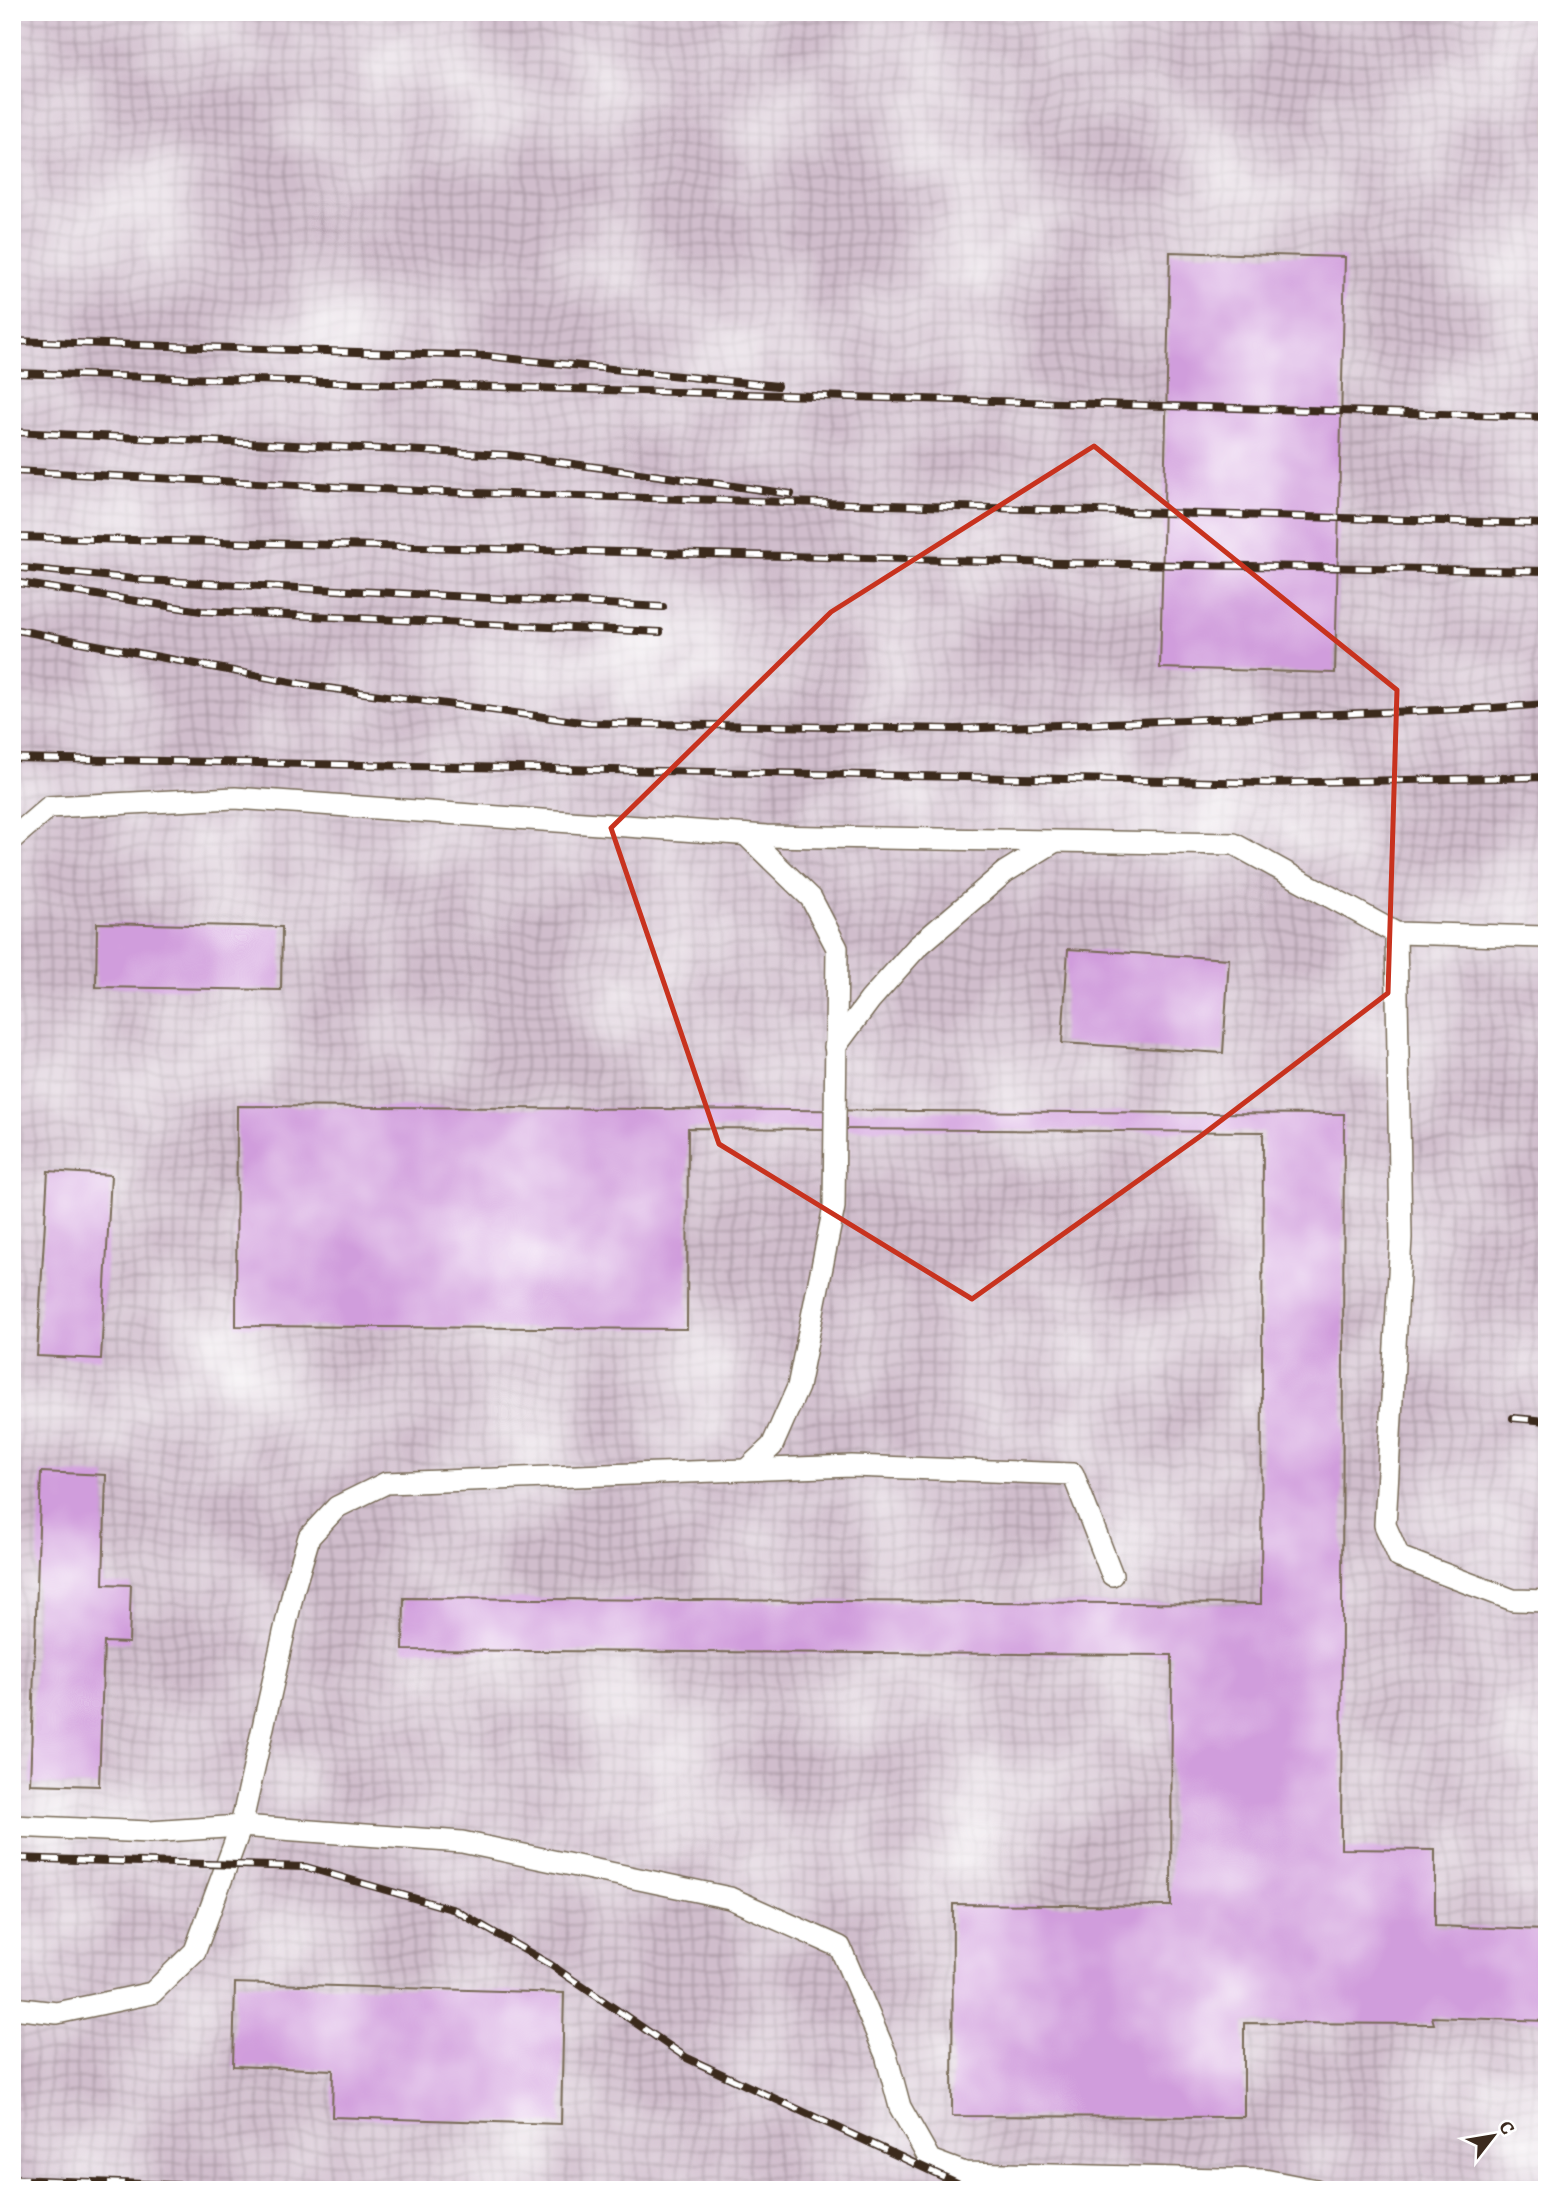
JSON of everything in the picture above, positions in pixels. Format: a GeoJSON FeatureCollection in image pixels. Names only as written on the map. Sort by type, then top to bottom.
{"type":"FeatureCollection","features":[{"type":"Feature","properties":{"kind":"lane"},"geometry":{"type":"LineString","coordinates":[[12,839],[49,807],[235,798],[746,835],[1234,844],[1396,933],[1547,937]]}},
{"type":"Feature","properties":{"kind":"lane"},"geometry":{"type":"LineString","coordinates":[[746,835],[811,898],[836,948],[834,1207],[798,1387],[772,1446],[746,1470]]}},
{"type":"Feature","properties":{"kind":"lane"},"geometry":{"type":"LineString","coordinates":[[835,1047],[870,999],[917,947],[1004,872],[1055,841]]}},
{"type":"Feature","properties":{"kind":"lane"},"geometry":{"type":"LineString","coordinates":[[1396,933],[1401,1238],[1385,1525],[1399,1557],[1513,1600],[1547,1601]]}},
{"type":"Feature","properties":{"kind":"lane"},"geometry":{"type":"LineString","coordinates":[[12,2008],[57,2013],[152,1993],[195,1951],[241,1826],[309,1537],[337,1507],[386,1483],[852,1466],[1073,1474],[1112,1575]]}},
{"type":"Feature","properties":{"kind":"lane"},"geometry":{"type":"LineString","coordinates":[[12,1826],[149,1832],[241,1826],[462,1842],[730,1898],[840,1947],[886,2054],[901,2107],[930,2160],[965,2172],[1264,2180],[1316,2190]]}},
{"type":"Feature","properties":{"kind":"highlighted area"},"geometry":{"type":"Polygon","coordinates":[[[1094,446],[1397,690],[1388,993],[1202,1135],[972,1299],[719,1144],[611,828],[831,612],[1094,446]]]}},
{"type":"Feature","properties":{"kind":"shaded area"},"geometry":{"type":"Polygon","coordinates":[[[12,12],[1547,12],[1547,2190],[12,2190],[12,12]]]}},
{"type":"Feature","properties":{"kind":"building"},"geometry":{"type":"Polygon","coordinates":[[[1170,252],[1345,257],[1335,673],[1160,668],[1170,252]]]}},
{"type":"Feature","properties":{"kind":"building"},"geometry":{"type":"Polygon","coordinates":[[[97,923],[282,927],[281,990],[96,987],[97,923]]]}},
{"type":"Feature","properties":{"kind":"building"},"geometry":{"type":"Polygon","coordinates":[[[1068,949],[1229,959],[1223,1053],[1062,1043],[1068,949]]]}},
{"type":"Feature","properties":{"kind":"building"},"geometry":{"type":"Polygon","coordinates":[[[237,1106],[1344,1114],[1341,1849],[1435,1850],[1435,1926],[1547,1930],[1547,2021],[1432,2017],[1434,2024],[1244,2023],[1244,2117],[952,2116],[953,1904],[1171,1906],[1172,1655],[403,1650],[404,1598],[1261,1604],[1263,1132],[688,1128],[687,1329],[236,1326],[237,1106]]]}},
{"type":"Feature","properties":{"kind":"building"},"geometry":{"type":"Polygon","coordinates":[[[48,1171],[111,1175],[101,1359],[37,1356],[48,1171]]]}},
{"type":"Feature","properties":{"kind":"building"},"geometry":{"type":"Polygon","coordinates":[[[41,1472],[106,1475],[103,1584],[131,1585],[129,1643],[104,1642],[99,1786],[30,1784],[41,1472]]]}},
{"type":"Feature","properties":{"kind":"building"},"geometry":{"type":"Polygon","coordinates":[[[235,1983],[564,1993],[561,2124],[332,2117],[333,2070],[233,2066],[235,1983]]]}},
{"type":"Feature","properties":{"kind":"railway"},"geometry":{"type":"LineString","coordinates":[[12,341],[486,356],[777,386]]}},
{"type":"Feature","properties":{"kind":"railway"},"geometry":{"type":"LineString","coordinates":[[12,373],[1547,417]]}},
{"type":"Feature","properties":{"kind":"railway"},"geometry":{"type":"LineString","coordinates":[[12,432],[508,455],[791,494]]}},
{"type":"Feature","properties":{"kind":"railway"},"geometry":{"type":"LineString","coordinates":[[12,471],[442,492],[1547,524]]}},
{"type":"Feature","properties":{"kind":"railway"},"geometry":{"type":"LineString","coordinates":[[12,537],[1063,563],[1547,571]]}},
{"type":"Feature","properties":{"kind":"railway"},"geometry":{"type":"LineString","coordinates":[[12,567],[144,580],[663,607]]}},
{"type":"Feature","properties":{"kind":"railway"},"geometry":{"type":"LineString","coordinates":[[12,582],[201,611],[660,632]]}},
{"type":"Feature","properties":{"kind":"railway"},"geometry":{"type":"LineString","coordinates":[[12,629],[312,686],[589,723],[956,729],[1547,704]]}},
{"type":"Feature","properties":{"kind":"railway"},"geometry":{"type":"LineString","coordinates":[[12,758],[1267,783],[1547,777]]}},
{"type":"Feature","properties":{"kind":"railway"},"geometry":{"type":"LineString","coordinates":[[1513,1418],[1547,1421]]}},
{"type":"Feature","properties":{"kind":"railway"},"geometry":{"type":"LineString","coordinates":[[12,1858],[306,1867],[455,1910],[551,1965],[687,2058],[972,2190]]}},
{"type":"Feature","properties":{"kind":"railway"},"geometry":{"type":"LineString","coordinates":[[12,2179],[301,2190]]}}]}
